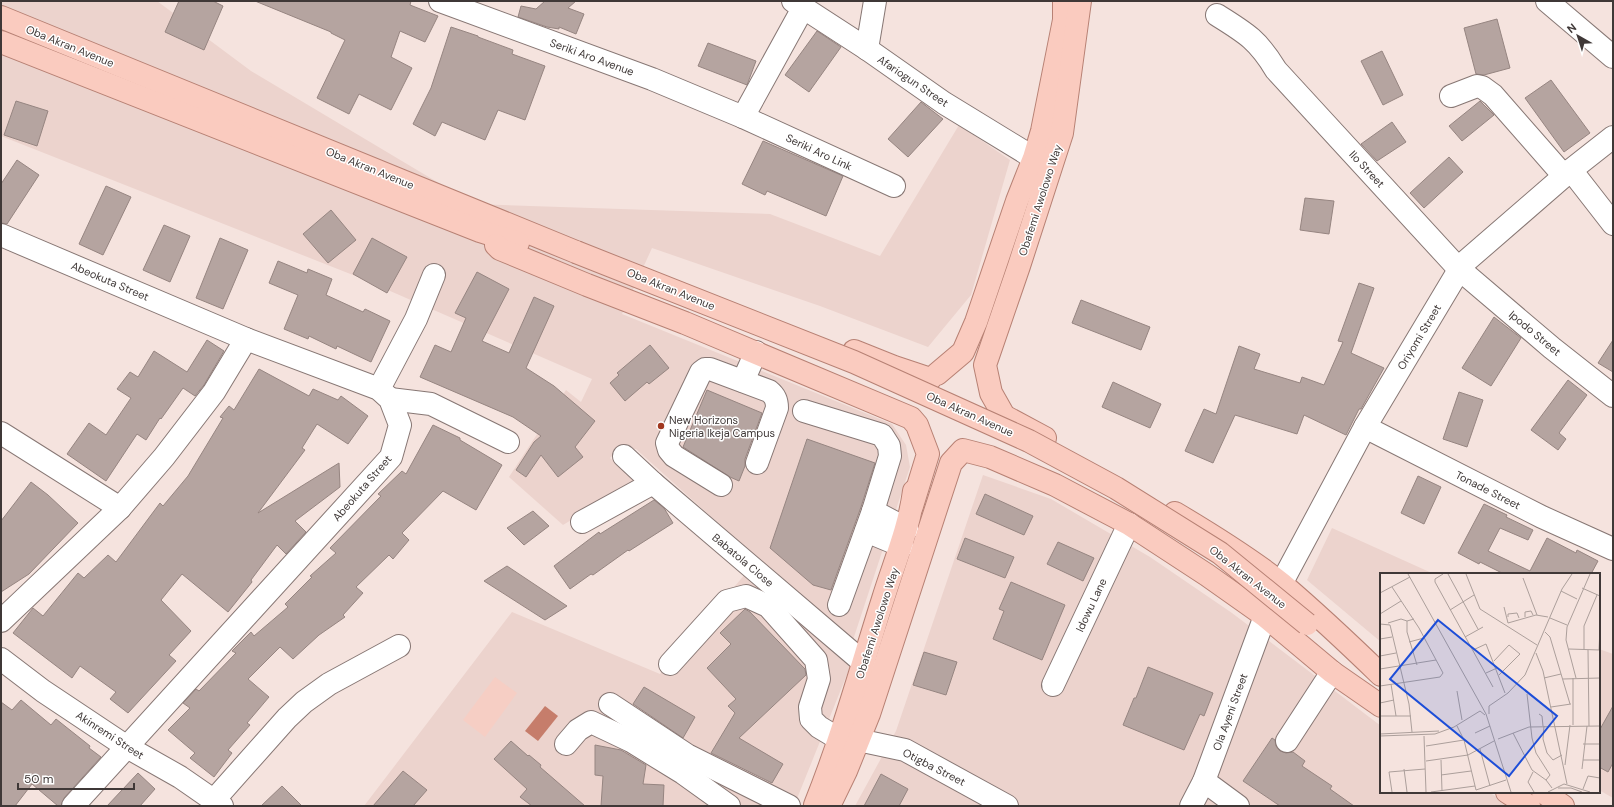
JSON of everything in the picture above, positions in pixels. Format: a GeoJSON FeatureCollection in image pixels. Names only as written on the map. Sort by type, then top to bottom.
{"type":"FeatureCollection","features":[{"type":"Feature","properties":{"kind":"main road","name":"Obafemi Awolowo Way"},"geometry":{"type":"LineString","coordinates":[[1068,15],[1062,133],[985,365],[994,405],[994,417],[991,428],[984,438],[974,446],[963,450],[946,450],[930,443],[922,435],[917,425],[914,413],[915,401],[920,390],[934,376],[963,352],[970,337],[1017,201],[1034,158],[1042,131],[1068,15],[1080,1]]}},
{"type":"Feature","properties":{"kind":"main road","name":"Oba Akran Avenue"},"geometry":{"type":"LineString","coordinates":[[1,17],[470,209],[575,257],[854,362],[1029,441],[1116,488],[1220,553],[1304,627]]}},
{"type":"Feature","properties":{"kind":"main road","name":"Oba Akran Avenue"},"geometry":{"type":"LineString","coordinates":[[1,42],[480,230],[575,257]]}},
{"type":"Feature","properties":{"kind":"main road"},"geometry":{"type":"LineString","coordinates":[[470,209],[497,213],[905,370],[934,376],[950,371],[962,371],[974,375],[984,383],[1004,416],[1150,497],[1225,543],[1282,584],[1380,674]]}},
{"type":"Feature","properties":{"kind":"main road"},"geometry":{"type":"LineString","coordinates":[[480,230],[500,249],[586,285],[685,323],[866,398],[903,416],[911,418],[917,425],[928,454],[912,506]]}},
{"type":"Feature","properties":{"kind":"main road"},"geometry":{"type":"LineString","coordinates":[[763,356],[784,355],[792,345],[794,333],[785,323]]}},
{"type":"Feature","properties":{"kind":"main road"},"geometry":{"type":"LineString","coordinates":[[905,370],[918,368],[943,359],[970,337]]}},
{"type":"Feature","properties":{"kind":"main road"},"geometry":{"type":"LineString","coordinates":[[994,337],[995,367],[1006,405],[1027,429]]}},
{"type":"Feature","properties":{"kind":"main road"},"geometry":{"type":"LineString","coordinates":[[866,398],[897,418],[909,432],[916,449],[917,466],[912,506]]}},
{"type":"Feature","properties":{"kind":"main road"},"geometry":{"type":"LineString","coordinates":[[935,512],[951,463],[963,450],[990,457],[1055,485],[1129,524],[1207,575],[1265,616],[1332,672],[1380,705]]}},
{"type":"Feature","properties":{"kind":"main road"},"geometry":{"type":"LineString","coordinates":[[935,512],[956,474],[966,465],[982,464],[1011,466]]}},
{"type":"Feature","properties":{"kind":"main road"},"geometry":{"type":"LineString","coordinates":[[1129,524],[1123,512],[1126,502],[1135,495],[1150,497]]}},
{"type":"Feature","properties":{"kind":"main road","name":"Obafemi Awolowo Way"},"geometry":{"type":"LineString","coordinates":[[848,740],[864,663],[883,599],[904,537],[912,506]]}},
{"type":"Feature","properties":{"kind":"main road","name":"Obafemi Awolowo Way"},"geometry":{"type":"LineString","coordinates":[[848,740],[869,714],[935,512]]}},
{"type":"Feature","properties":{"kind":"main road"},"geometry":{"type":"LineString","coordinates":[[1304,627],[1380,680]]}},
{"type":"Feature","properties":{"kind":"main road"},"geometry":{"type":"LineString","coordinates":[[1304,627],[1380,705]]}},
{"type":"Feature","properties":{"kind":"main road"},"geometry":{"type":"LineString","coordinates":[[829,806],[846,771],[848,740]]}},
{"type":"Feature","properties":{"kind":"main road"},"geometry":{"type":"LineString","coordinates":[[814,806],[824,783],[848,740]]}},
{"type":"Feature","properties":{"kind":"main road"},"geometry":{"type":"LineString","coordinates":[[1509,793],[1529,806]]}},
{"type":"Feature","properties":{"kind":"main road"},"geometry":{"type":"LineString","coordinates":[[1544,793],[1563,806]]}},
{"type":"Feature","properties":{"kind":"street","name":"Seriki Aro Avenue"},"geometry":{"type":"LineString","coordinates":[[440,1],[490,10],[743,117]]}},
{"type":"Feature","properties":{"kind":"street"},"geometry":{"type":"LineString","coordinates":[[867,49],[875,1]]}},
{"type":"Feature","properties":{"kind":"street"},"geometry":{"type":"LineString","coordinates":[[1547,1],[1613,57]]}},
{"type":"Feature","properties":{"kind":"street"},"geometry":{"type":"LineString","coordinates":[[743,117],[798,4]]}},
{"type":"Feature","properties":{"kind":"street","name":"Afariogun Street"},"geometry":{"type":"LineString","coordinates":[[798,4],[867,49],[944,103],[1034,158]]}},
{"type":"Feature","properties":{"kind":"street","name":"Ilo Street"},"geometry":{"type":"LineString","coordinates":[[1217,15],[1252,37],[1266,53],[1276,70],[1458,268]]}},
{"type":"Feature","properties":{"kind":"street"},"geometry":{"type":"LineString","coordinates":[[1451,96],[1477,86],[1482,87],[1494,94],[1568,172],[1613,224]]}},
{"type":"Feature","properties":{"kind":"street","name":"Seriki Aro Link"},"geometry":{"type":"LineString","coordinates":[[743,117],[894,186]]}},
{"type":"Feature","properties":{"kind":"street","name":"Oriyomi Street"},"geometry":{"type":"LineString","coordinates":[[1282,584],[1365,427],[1456,275],[1458,268],[1568,172],[1613,137]]}},
{"type":"Feature","properties":{"kind":"street","name":"Abeokuta Street"},"geometry":{"type":"LineString","coordinates":[[3,240],[384,394],[400,425],[391,457],[73,806]]}},
{"type":"Feature","properties":{"kind":"street","name":"Ipodo Street"},"geometry":{"type":"LineString","coordinates":[[1458,268],[1552,348],[1613,396]]}},
{"type":"Feature","properties":{"kind":"street"},"geometry":{"type":"LineString","coordinates":[[434,275],[384,394],[431,404],[508,442]]}},
{"type":"Feature","properties":{"kind":"street"},"geometry":{"type":"LineString","coordinates":[[1,621],[120,508],[164,457],[214,392],[246,339]]}},
{"type":"Feature","properties":{"kind":"street"},"geometry":{"type":"LineString","coordinates":[[743,381],[763,356]]}},
{"type":"Feature","properties":{"kind":"street"},"geometry":{"type":"LineString","coordinates":[[721,485],[674,456],[669,450],[667,443],[701,372],[705,369],[710,369],[769,391],[777,400],[777,408],[757,463]]}},
{"type":"Feature","properties":{"kind":"street"},"geometry":{"type":"LineString","coordinates":[[804,411],[882,436],[889,446],[890,456],[839,605]]}},
{"type":"Feature","properties":{"kind":"street","name":"Tonade Street"},"geometry":{"type":"LineString","coordinates":[[1365,427],[1542,517],[1613,549]]}},
{"type":"Feature","properties":{"kind":"street"},"geometry":{"type":"LineString","coordinates":[[1,432],[120,508]]}},
{"type":"Feature","properties":{"kind":"street","name":"Babatola Close"},"geometry":{"type":"LineString","coordinates":[[624,456],[653,483],[864,663]]}},
{"type":"Feature","properties":{"kind":"street"},"geometry":{"type":"LineString","coordinates":[[582,522],[653,483]]}},
{"type":"Feature","properties":{"kind":"street"},"geometry":{"type":"LineString","coordinates":[[869,521],[904,537]]}},
{"type":"Feature","properties":{"kind":"street","name":"Idowu Lane"},"geometry":{"type":"LineString","coordinates":[[1053,685],[1129,524]]}},
{"type":"Feature","properties":{"kind":"street"},"geometry":{"type":"LineString","coordinates":[[670,664],[727,601],[746,596],[768,606],[816,660],[834,637]]}},
{"type":"Feature","properties":{"kind":"street","name":"Ola Ayeni Street"},"geometry":{"type":"LineString","coordinates":[[1191,806],[1204,781],[1265,616]]}},
{"type":"Feature","properties":{"kind":"street"},"geometry":{"type":"LineString","coordinates":[[218,803],[287,718],[304,702],[329,684],[399,646]]}},
{"type":"Feature","properties":{"kind":"street","name":"Akinremi Street"},"geometry":{"type":"LineString","coordinates":[[1,659],[43,691],[127,747],[162,766],[218,803]]}},
{"type":"Feature","properties":{"kind":"street","name":"Otigba Street"},"geometry":{"type":"LineString","coordinates":[[816,660],[819,679],[810,707],[811,719],[818,727],[848,740],[905,750],[1007,806]]}},
{"type":"Feature","properties":{"kind":"street"},"geometry":{"type":"LineString","coordinates":[[1287,741],[1332,672]]}},
{"type":"Feature","properties":{"kind":"street"},"geometry":{"type":"LineString","coordinates":[[610,704],[686,755],[789,806]]}},
{"type":"Feature","properties":{"kind":"street"},"geometry":{"type":"LineString","coordinates":[[566,744],[578,730],[591,722],[631,741],[683,773],[729,806]]}},
{"type":"Feature","properties":{"kind":"street"},"geometry":{"type":"LineString","coordinates":[[839,806],[846,771]]}},
{"type":"Feature","properties":{"kind":"street"},"geometry":{"type":"LineString","coordinates":[[1204,781],[1238,806]]}},
{"type":"Feature","properties":{"kind":"street"},"geometry":{"type":"LineString","coordinates":[[805,806],[824,783]]}},
{"type":"Feature","properties":{"kind":"shaded area"},"geometry":{"type":"Polygon","coordinates":[[[1,1],[157,1],[251,71],[474,204],[770,214],[880,256],[959,125],[1010,160],[971,295],[928,347],[820,306],[652,248],[622,314],[892,424],[906,445],[910,467],[852,643],[852,662],[794,806],[364,806],[512,612],[660,674],[758,559],[636,449],[618,450],[610,458],[635,481],[563,525],[509,477],[566,390],[581,402],[592,379],[358,277],[1,136],[1,1]]]}},
{"type":"Feature","properties":{"kind":"shaded area"},"geometry":{"type":"Polygon","coordinates":[[[983,475],[1051,499],[1150,557],[1232,613],[1380,725],[1380,793],[1490,793],[1513,806],[855,806],[896,731],[983,475]]]}},
{"type":"Feature","properties":{"kind":"shaded area"},"geometry":{"type":"Polygon","coordinates":[[[1332,528],[1432,573],[1380,573],[1380,641],[1307,580],[1332,528]]]}},
{"type":"Feature","properties":{"kind":"shaded area"},"geometry":{"type":"Polygon","coordinates":[[[1600,649],[1613,654],[1613,798],[1600,791],[1600,649]]]}},
{"type":"Feature","properties":{"kind":"shaded area"},"geometry":{"type":"Polygon","coordinates":[[[495,677],[517,693],[485,737],[463,720],[495,677]]]}},
{"type":"Feature","properties":{"kind":"shaded area"},"geometry":{"type":"Polygon","coordinates":[[[545,706],[558,716],[538,741],[525,731],[545,706]]]}},
{"type":"Feature","properties":{"kind":"building"},"geometry":{"type":"Polygon","coordinates":[[[179,1],[213,1],[223,6],[204,50],[165,32],[179,1]]]}},
{"type":"Feature","properties":{"kind":"building"},"geometry":{"type":"Polygon","coordinates":[[[255,1],[411,1],[410,5],[438,16],[425,42],[400,31],[391,57],[412,68],[391,110],[359,94],[349,114],[317,98],[345,40],[331,32],[255,1]]]}},
{"type":"Feature","properties":{"kind":"building"},"geometry":{"type":"Polygon","coordinates":[[[545,1],[576,1],[568,8],[584,14],[576,34],[559,27],[559,29],[547,27],[518,17],[521,6],[536,9],[545,1]]]}},
{"type":"Feature","properties":{"kind":"building"},"geometry":{"type":"Polygon","coordinates":[[[1497,19],[1510,68],[1484,75],[1476,74],[1464,28],[1497,19]]]}},
{"type":"Feature","properties":{"kind":"building"},"geometry":{"type":"Polygon","coordinates":[[[451,27],[513,50],[512,54],[545,66],[525,120],[498,110],[485,140],[442,122],[435,136],[413,124],[431,88],[451,27]]]}},
{"type":"Feature","properties":{"kind":"building"},"geometry":{"type":"Polygon","coordinates":[[[817,31],[841,47],[809,92],[785,75],[817,31]]]}},
{"type":"Feature","properties":{"kind":"building"},"geometry":{"type":"Polygon","coordinates":[[[708,43],[756,61],[747,85],[698,66],[708,43]]]}},
{"type":"Feature","properties":{"kind":"building"},"geometry":{"type":"Polygon","coordinates":[[[1382,51],[1403,95],[1383,105],[1361,61],[1382,51]]]}},
{"type":"Feature","properties":{"kind":"building"},"geometry":{"type":"Polygon","coordinates":[[[1551,80],[1590,133],[1564,152],[1525,98],[1551,80]]]}},
{"type":"Feature","properties":{"kind":"building"},"geometry":{"type":"Polygon","coordinates":[[[16,101],[48,111],[37,146],[4,135],[16,101]]]}},
{"type":"Feature","properties":{"kind":"building"},"geometry":{"type":"Polygon","coordinates":[[[1480,101],[1494,115],[1462,141],[1449,126],[1480,101]]]}},
{"type":"Feature","properties":{"kind":"building"},"geometry":{"type":"Polygon","coordinates":[[[921,102],[943,119],[908,157],[888,139],[921,102]]]}},
{"type":"Feature","properties":{"kind":"building"},"geometry":{"type":"Polygon","coordinates":[[[1392,122],[1406,142],[1377,161],[1361,144],[1392,122]]]}},
{"type":"Feature","properties":{"kind":"building"},"geometry":{"type":"Polygon","coordinates":[[[763,141],[843,176],[826,216],[767,191],[765,195],[742,184],[763,141]]]}},
{"type":"Feature","properties":{"kind":"building"},"geometry":{"type":"Polygon","coordinates":[[[1449,157],[1463,172],[1424,208],[1410,193],[1449,157]]]}},
{"type":"Feature","properties":{"kind":"building"},"geometry":{"type":"Polygon","coordinates":[[[17,160],[39,175],[7,224],[1,223],[1,184],[17,160]]]}},
{"type":"Feature","properties":{"kind":"building"},"geometry":{"type":"Polygon","coordinates":[[[106,186],[131,197],[103,255],[79,244],[106,186]]]}},
{"type":"Feature","properties":{"kind":"building"},"geometry":{"type":"Polygon","coordinates":[[[1305,198],[1334,201],[1329,234],[1300,230],[1305,198]]]}},
{"type":"Feature","properties":{"kind":"building"},"geometry":{"type":"Polygon","coordinates":[[[331,210],[356,240],[328,263],[303,234],[331,210]]]}},
{"type":"Feature","properties":{"kind":"building"},"geometry":{"type":"Polygon","coordinates":[[[164,225],[190,236],[170,282],[143,270],[164,225]]]}},
{"type":"Feature","properties":{"kind":"building"},"geometry":{"type":"Polygon","coordinates":[[[220,238],[248,250],[223,309],[196,298],[220,238]]]}},
{"type":"Feature","properties":{"kind":"building"},"geometry":{"type":"Polygon","coordinates":[[[372,238],[407,257],[387,293],[353,274],[372,238]]]}},
{"type":"Feature","properties":{"kind":"building"},"geometry":{"type":"Polygon","coordinates":[[[278,261],[307,273],[308,269],[332,279],[326,295],[363,312],[365,309],[390,321],[371,362],[337,346],[336,349],[309,336],[308,339],[284,329],[298,295],[269,283],[278,261]]]}},
{"type":"Feature","properties":{"kind":"building"},"geometry":{"type":"Polygon","coordinates":[[[477,272],[509,289],[482,341],[509,353],[534,297],[554,306],[526,368],[554,386],[595,421],[575,447],[583,457],[558,477],[541,455],[526,477],[516,470],[534,442],[541,436],[513,417],[420,377],[435,345],[451,352],[466,318],[455,313],[477,272]]]}},
{"type":"Feature","properties":{"kind":"building"},"geometry":{"type":"Polygon","coordinates":[[[1359,283],[1374,288],[1351,353],[1384,368],[1361,409],[1359,409],[1346,435],[1304,415],[1297,434],[1235,415],[1213,463],[1185,451],[1204,409],[1216,414],[1239,346],[1260,354],[1254,369],[1300,383],[1302,377],[1324,385],[1343,342],[1338,341],[1359,283]]]}},
{"type":"Feature","properties":{"kind":"building"},"geometry":{"type":"Polygon","coordinates":[[[1081,300],[1150,327],[1141,350],[1072,323],[1081,300]]]}},
{"type":"Feature","properties":{"kind":"building"},"geometry":{"type":"Polygon","coordinates":[[[1494,317],[1521,338],[1491,386],[1462,368],[1494,317]]]}},
{"type":"Feature","properties":{"kind":"building"},"geometry":{"type":"Polygon","coordinates":[[[207,340],[224,351],[204,385],[195,396],[183,388],[161,419],[160,418],[146,440],[137,434],[106,481],[67,454],[89,423],[106,435],[131,398],[117,389],[130,372],[138,377],[154,351],[187,372],[207,340]]]}},
{"type":"Feature","properties":{"kind":"building"},"geometry":{"type":"Polygon","coordinates":[[[1613,340],[1613,372],[1598,363],[1613,340]]]}},
{"type":"Feature","properties":{"kind":"building"},"geometry":{"type":"Polygon","coordinates":[[[650,345],[669,368],[649,384],[647,382],[625,401],[610,383],[619,375],[617,373],[650,345]]]}},
{"type":"Feature","properties":{"kind":"building"},"geometry":{"type":"Polygon","coordinates":[[[259,369],[309,396],[313,389],[338,400],[341,396],[368,416],[348,444],[317,424],[302,448],[305,450],[258,513],[339,463],[340,487],[295,521],[306,532],[286,554],[277,545],[251,580],[252,582],[228,612],[182,574],[161,600],[191,631],[169,655],[176,661],[128,713],[110,699],[116,692],[80,666],[72,678],[13,633],[33,608],[43,616],[78,573],[84,578],[108,555],[116,562],[160,503],[163,506],[188,476],[223,418],[220,417],[229,406],[234,410],[259,369]]]}},
{"type":"Feature","properties":{"kind":"building"},"geometry":{"type":"Polygon","coordinates":[[[1568,380],[1587,395],[1559,433],[1566,439],[1558,450],[1531,430],[1568,380]]]}},
{"type":"Feature","properties":{"kind":"building"},"geometry":{"type":"Polygon","coordinates":[[[1113,382],[1161,404],[1150,428],[1102,407],[1113,382]]]}},
{"type":"Feature","properties":{"kind":"building"},"geometry":{"type":"Polygon","coordinates":[[[707,390],[762,413],[745,459],[745,466],[739,481],[730,477],[683,447],[707,390]]]}},
{"type":"Feature","properties":{"kind":"building"},"geometry":{"type":"Polygon","coordinates":[[[1459,392],[1483,400],[1467,447],[1443,439],[1459,392]]]}},
{"type":"Feature","properties":{"kind":"building"},"geometry":{"type":"Polygon","coordinates":[[[433,425],[460,438],[460,440],[502,465],[476,510],[443,491],[402,533],[409,540],[393,559],[389,555],[356,587],[363,593],[343,615],[345,617],[319,635],[293,659],[280,647],[248,679],[269,697],[247,723],[250,725],[228,750],[232,753],[214,777],[190,758],[195,753],[168,730],[190,708],[183,703],[196,689],[199,691],[236,653],[232,651],[251,632],[254,636],[288,607],[285,604],[312,577],[310,576],[336,553],[330,548],[381,496],[378,494],[402,471],[406,474],[433,425]]]}},
{"type":"Feature","properties":{"kind":"building"},"geometry":{"type":"Polygon","coordinates":[[[807,439],[875,463],[831,590],[813,585],[770,548],[807,439]]]}},
{"type":"Feature","properties":{"kind":"building"},"geometry":{"type":"Polygon","coordinates":[[[1418,476],[1441,487],[1424,524],[1401,513],[1418,476]]]}},
{"type":"Feature","properties":{"kind":"building"},"geometry":{"type":"Polygon","coordinates":[[[31,482],[48,495],[78,523],[29,574],[1,592],[1,521],[31,482]]]}},
{"type":"Feature","properties":{"kind":"building"},"geometry":{"type":"Polygon","coordinates":[[[985,494],[1033,516],[1024,535],[976,514],[985,494]]]}},
{"type":"Feature","properties":{"kind":"building"},"geometry":{"type":"Polygon","coordinates":[[[654,500],[664,508],[673,523],[629,551],[628,550],[593,575],[591,574],[570,589],[554,566],[599,532],[600,534],[654,500]]]}},
{"type":"Feature","properties":{"kind":"building"},"geometry":{"type":"Polygon","coordinates":[[[1484,504],[1533,530],[1528,540],[1500,528],[1488,551],[1530,571],[1547,538],[1576,553],[1577,550],[1598,561],[1592,573],[1502,573],[1480,562],[1479,564],[1458,553],[1484,504]]]}},
{"type":"Feature","properties":{"kind":"building"},"geometry":{"type":"Polygon","coordinates":[[[533,511],[549,526],[524,545],[507,528],[533,511]]]}},
{"type":"Feature","properties":{"kind":"building"},"geometry":{"type":"Polygon","coordinates":[[[965,538],[1014,557],[1005,578],[957,559],[965,538]]]}},
{"type":"Feature","properties":{"kind":"building"},"geometry":{"type":"Polygon","coordinates":[[[1058,542],[1094,558],[1083,581],[1047,564],[1058,542]]]}},
{"type":"Feature","properties":{"kind":"building"},"geometry":{"type":"Polygon","coordinates":[[[507,566],[567,606],[545,620],[484,581],[507,566]]]}},
{"type":"Feature","properties":{"kind":"building"},"geometry":{"type":"Polygon","coordinates":[[[1011,582],[1065,605],[1042,660],[993,639],[1004,611],[999,609],[1011,582]]]}},
{"type":"Feature","properties":{"kind":"building"},"geometry":{"type":"Polygon","coordinates":[[[745,609],[750,612],[805,669],[806,675],[739,738],[783,764],[772,783],[711,753],[735,713],[728,706],[736,699],[707,668],[731,644],[720,633],[745,609]]]}},
{"type":"Feature","properties":{"kind":"building"},"geometry":{"type":"Polygon","coordinates":[[[924,652],[957,662],[946,695],[913,685],[924,652]]]}},
{"type":"Feature","properties":{"kind":"building"},"geometry":{"type":"Polygon","coordinates":[[[1148,667],[1213,693],[1204,716],[1200,714],[1184,750],[1123,725],[1134,698],[1136,698],[1148,667]]]}},
{"type":"Feature","properties":{"kind":"building"},"geometry":{"type":"Polygon","coordinates":[[[644,687],[695,717],[683,738],[633,704],[644,687]]]}},
{"type":"Feature","properties":{"kind":"building"},"geometry":{"type":"Polygon","coordinates":[[[21,700],[51,725],[56,719],[90,746],[89,748],[101,757],[64,798],[61,806],[58,806],[32,784],[15,806],[1,806],[1,702],[12,710],[21,700]]]}},
{"type":"Feature","properties":{"kind":"building"},"geometry":{"type":"Polygon","coordinates":[[[1613,706],[1613,763],[1608,772],[1600,768],[1600,729],[1613,706]]]}},
{"type":"Feature","properties":{"kind":"building"},"geometry":{"type":"Polygon","coordinates":[[[1272,738],[1275,740],[1276,746],[1280,751],[1286,753],[1293,752],[1305,761],[1302,766],[1332,786],[1330,789],[1354,806],[1280,806],[1243,781],[1272,738]]]}},
{"type":"Feature","properties":{"kind":"building"},"geometry":{"type":"Polygon","coordinates":[[[511,741],[541,765],[540,767],[585,806],[532,806],[520,797],[527,789],[494,759],[511,741]]]}},
{"type":"Feature","properties":{"kind":"building"},"geometry":{"type":"Polygon","coordinates":[[[595,745],[621,750],[646,765],[643,784],[664,785],[663,806],[601,806],[603,776],[595,775],[595,745]]]}},
{"type":"Feature","properties":{"kind":"building"},"geometry":{"type":"Polygon","coordinates":[[[403,771],[427,790],[413,806],[373,806],[403,771]]]}},
{"type":"Feature","properties":{"kind":"building"},"geometry":{"type":"Polygon","coordinates":[[[138,773],[155,789],[140,806],[107,806],[138,773]]]}},
{"type":"Feature","properties":{"kind":"building"},"geometry":{"type":"Polygon","coordinates":[[[881,774],[908,789],[899,806],[864,806],[881,774]]]}},
{"type":"Feature","properties":{"kind":"building"},"geometry":{"type":"Polygon","coordinates":[[[282,786],[302,806],[261,806],[282,786]]]}},
{"type":"Feature","properties":{"kind":"place","name":"New Horizons Nigeria Ikeja Campus"},"geometry":{"type":"Point","coordinates":[661,426]}}]}
